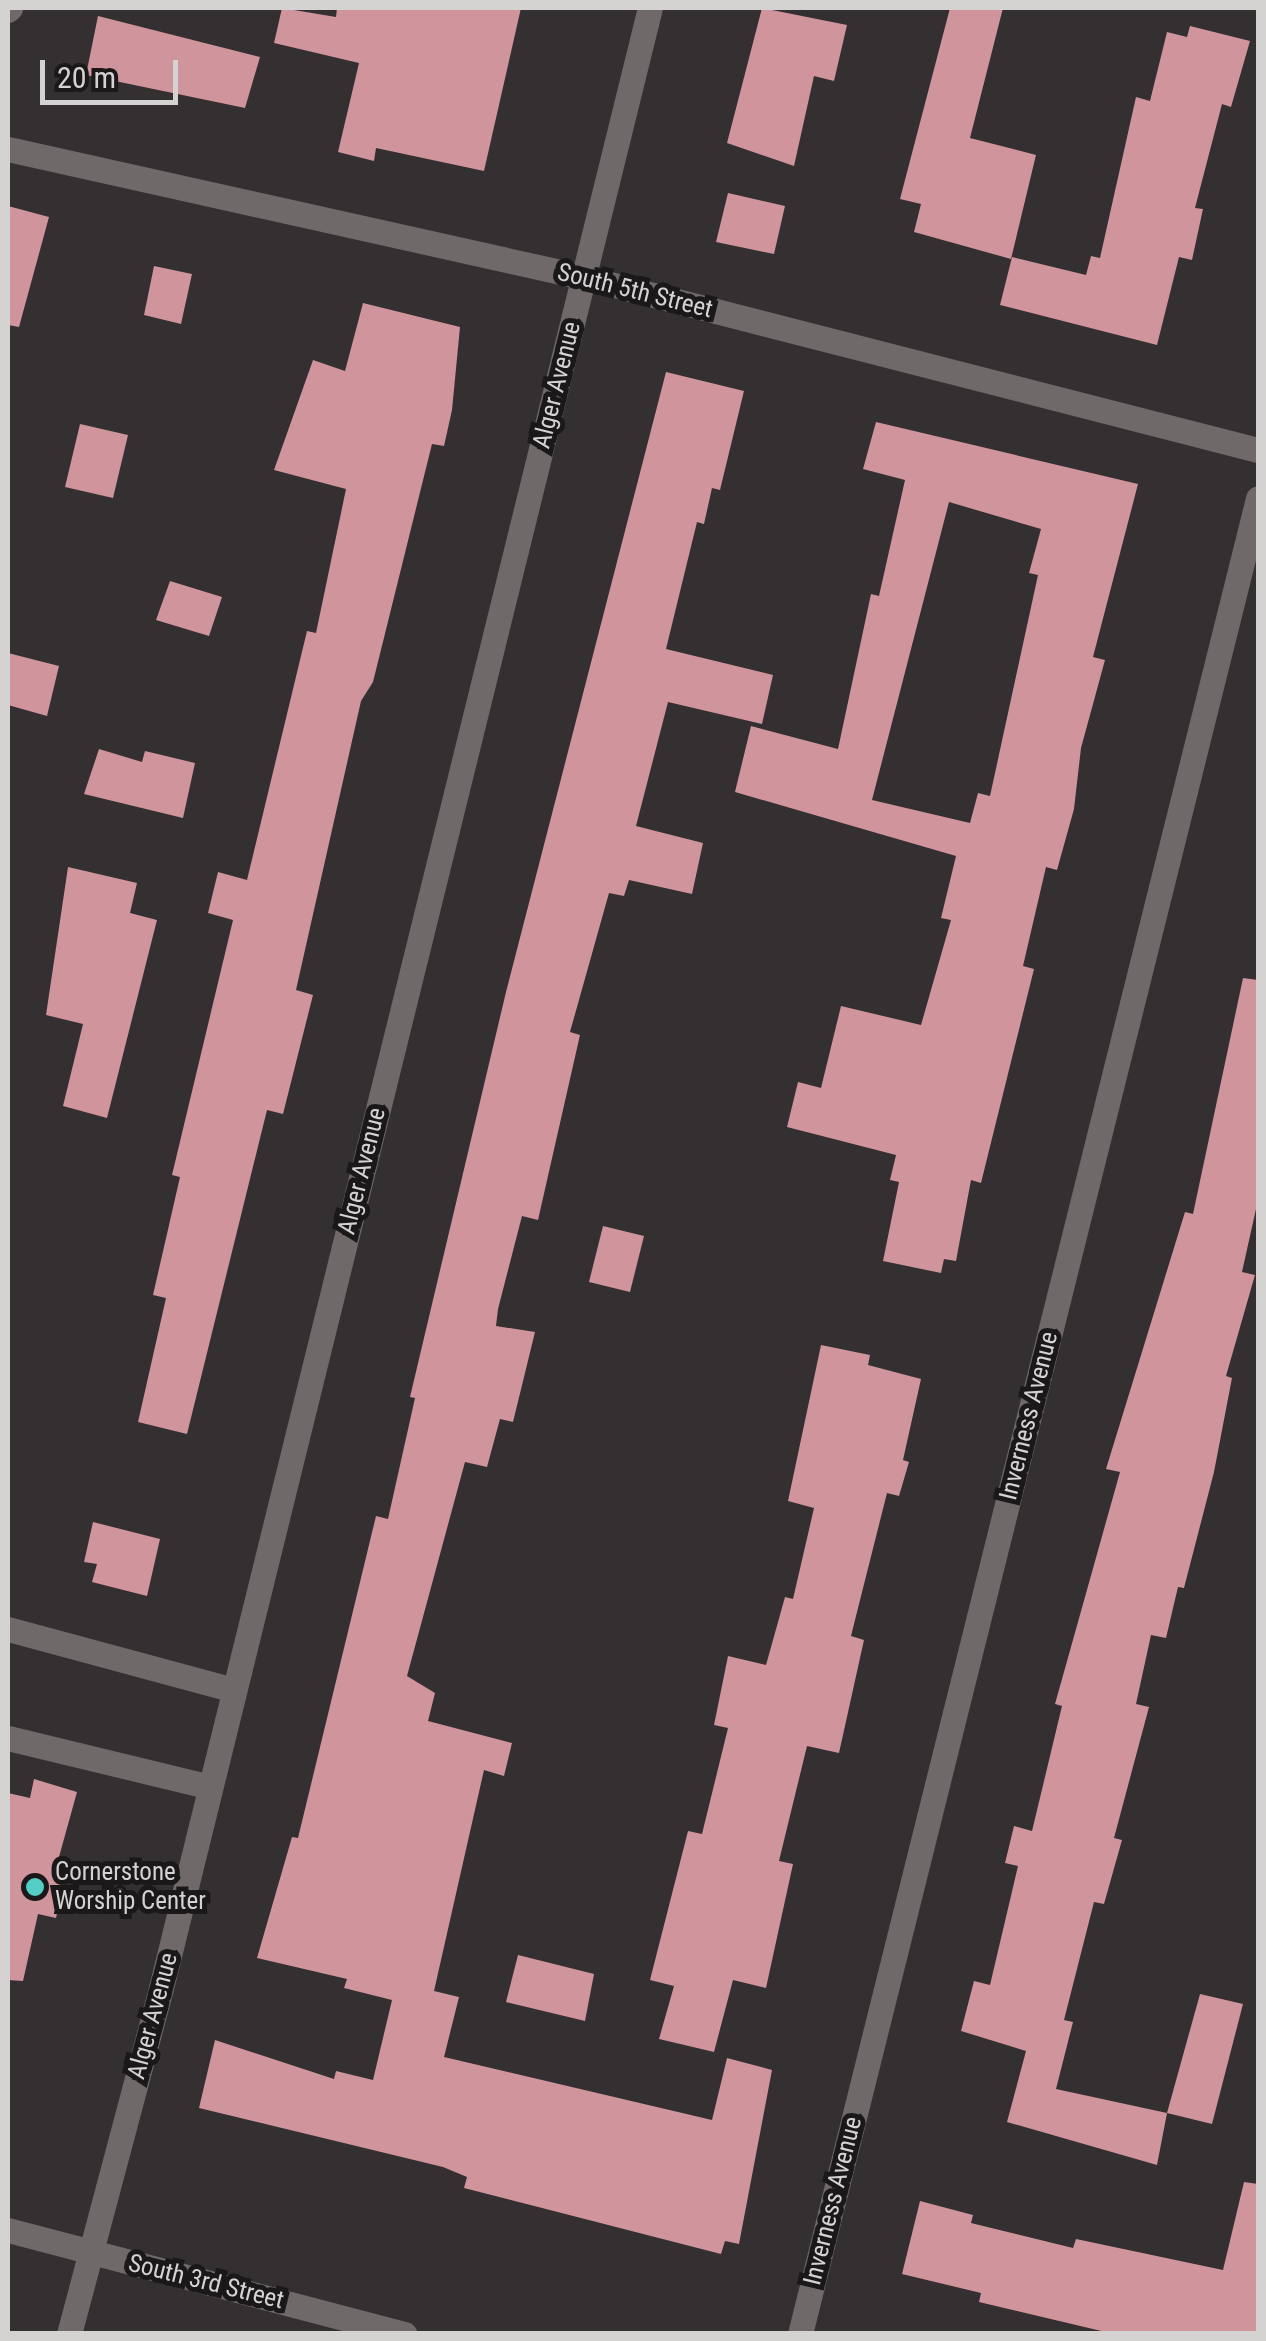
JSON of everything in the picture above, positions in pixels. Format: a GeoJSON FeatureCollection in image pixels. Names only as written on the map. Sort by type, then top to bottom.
{"type":"FeatureCollection","features":[{"type":"Feature","properties":{"kind":"street","name":"Alger Avenue"},"geometry":{"type":"LineString","coordinates":[[69,2334],[210,1787],[650,8]]}},
{"type":"Feature","properties":{"kind":"street","name":"South 5th Street"},"geometry":{"type":"LineString","coordinates":[[8,148],[584,277],[1258,450]]}},
{"type":"Feature","properties":{"kind":"street","name":"Inverness Avenue"},"geometry":{"type":"LineString","coordinates":[[800,2334],[1258,498]]}},
{"type":"Feature","properties":{"kind":"street"},"geometry":{"type":"LineString","coordinates":[[8,1629],[234,1690]]}},
{"type":"Feature","properties":{"kind":"street"},"geometry":{"type":"LineString","coordinates":[[8,1738],[210,1787]]}},
{"type":"Feature","properties":{"kind":"street","name":"South 3rd Street"},"geometry":{"type":"LineString","coordinates":[[8,2230],[405,2334]]}},
{"type":"Feature","properties":{"kind":"building"},"geometry":{"type":"Polygon","coordinates":[[[282,8],[336,17],[337,8],[521,8],[484,171],[376,148],[374,161],[338,152],[359,63],[274,43],[282,8]]]}},
{"type":"Feature","properties":{"kind":"building"},"geometry":{"type":"Polygon","coordinates":[[[762,8],[847,25],[834,81],[814,76],[794,166],[727,143],[762,8]]]}},
{"type":"Feature","properties":{"kind":"building"},"geometry":{"type":"Polygon","coordinates":[[[950,8],[1003,8],[970,138],[1036,155],[1011,259],[914,232],[921,204],[900,199],[950,8]]]}},
{"type":"Feature","properties":{"kind":"building"},"geometry":{"type":"Polygon","coordinates":[[[98,16],[260,57],[245,108],[86,75],[98,16]]]}},
{"type":"Feature","properties":{"kind":"building"},"geometry":{"type":"Polygon","coordinates":[[[1190,26],[1250,41],[1231,107],[1222,104],[1195,208],[1203,209],[1192,260],[1179,257],[1157,345],[1000,305],[1012,257],[1086,275],[1091,256],[1100,258],[1136,97],[1150,101],[1167,32],[1187,37],[1190,26]]]}},
{"type":"Feature","properties":{"kind":"building"},"geometry":{"type":"Polygon","coordinates":[[[728,193],[785,206],[774,254],[716,242],[728,193]]]}},
{"type":"Feature","properties":{"kind":"building"},"geometry":{"type":"Polygon","coordinates":[[[8,206],[49,217],[19,327],[8,325],[8,206]]]}},
{"type":"Feature","properties":{"kind":"building"},"geometry":{"type":"Polygon","coordinates":[[[154,266],[192,274],[181,324],[144,315],[154,266]]]}},
{"type":"Feature","properties":{"kind":"building"},"geometry":{"type":"Polygon","coordinates":[[[363,303],[460,327],[452,410],[444,446],[432,444],[373,682],[361,701],[296,990],[313,995],[283,1114],[267,1110],[187,1434],[138,1422],[166,1298],[153,1295],[180,1177],[172,1175],[233,920],[208,913],[218,872],[247,880],[307,631],[316,633],[346,489],[274,470],[313,360],[345,371],[363,303]]]}},
{"type":"Feature","properties":{"kind":"building"},"geometry":{"type":"Polygon","coordinates":[[[666,372],[744,391],[720,490],[712,488],[704,524],[697,522],[666,649],[773,675],[762,724],[668,702],[636,826],[703,843],[692,894],[629,880],[624,896],[609,893],[570,1032],[580,1035],[538,1220],[522,1216],[498,1309],[496,1326],[535,1332],[513,1422],[500,1419],[487,1467],[465,1462],[407,1676],[435,1693],[428,1721],[512,1743],[504,1776],[484,1770],[434,1991],[459,1997],[444,2057],[712,2120],[727,2058],[772,2070],[739,2244],[725,2241],[721,2254],[464,2188],[467,2177],[443,2167],[199,2108],[215,2040],[334,2079],[336,2071],[373,2080],[392,2000],[344,1988],[347,1979],[257,1958],[292,1837],[298,1838],[376,1516],[388,1519],[415,1398],[410,1397],[506,992],[666,372]]]}},
{"type":"Feature","properties":{"kind":"building"},"geometry":{"type":"Polygon","coordinates":[[[876,422],[1138,484],[1093,657],[1105,660],[1081,748],[1074,809],[1057,870],[1046,867],[1023,966],[1034,969],[981,1183],[971,1180],[956,1261],[944,1259],[941,1273],[883,1261],[899,1182],[890,1180],[896,1155],[787,1127],[798,1082],[821,1088],[841,1006],[921,1025],[951,920],[941,918],[956,856],[735,792],[751,726],[838,749],[871,594],[879,596],[905,480],[863,469],[876,422]],[[949,502],[872,800],[970,823],[978,793],[990,796],[1038,575],[1029,573],[1041,529],[949,502]]]}},
{"type":"Feature","properties":{"kind":"building"},"geometry":{"type":"Polygon","coordinates":[[[80,424],[128,435],[113,498],[65,487],[80,424]]]}},
{"type":"Feature","properties":{"kind":"building"},"geometry":{"type":"Polygon","coordinates":[[[170,581],[222,597],[209,636],[156,620],[170,581]]]}},
{"type":"Feature","properties":{"kind":"building"},"geometry":{"type":"Polygon","coordinates":[[[8,653],[59,666],[47,716],[8,705],[8,653]]]}},
{"type":"Feature","properties":{"kind":"building"},"geometry":{"type":"Polygon","coordinates":[[[99,749],[142,762],[145,751],[195,763],[183,818],[84,794],[99,749]]]}},
{"type":"Feature","properties":{"kind":"building"},"geometry":{"type":"Polygon","coordinates":[[[68,867],[137,883],[130,913],[157,920],[107,1118],[63,1106],[83,1024],[46,1015],[68,867]]]}},
{"type":"Feature","properties":{"kind":"building"},"geometry":{"type":"Polygon","coordinates":[[[1243,978],[1258,980],[1258,1200],[1242,1272],[1255,1275],[1226,1376],[1232,1378],[1214,1472],[1184,1588],[1178,1587],[1166,1638],[1151,1635],[1136,1704],[1149,1707],[1114,1838],[1122,1840],[1104,1904],[1094,1902],[1064,2020],[1073,2022],[1056,2089],[1167,2113],[1157,2165],[1007,2122],[1026,2051],[961,2031],[974,1981],[990,1985],[1018,1866],[1005,1863],[1014,1826],[1032,1831],[1062,1706],[1055,1704],[1120,1472],[1106,1469],[1185,1212],[1193,1214],[1243,978]]]}},
{"type":"Feature","properties":{"kind":"building"},"geometry":{"type":"Polygon","coordinates":[[[603,1226],[644,1236],[630,1292],[589,1282],[603,1226]]]}},
{"type":"Feature","properties":{"kind":"building"},"geometry":{"type":"Polygon","coordinates":[[[821,1345],[870,1355],[868,1365],[921,1379],[903,1460],[909,1462],[899,1496],[887,1493],[851,1636],[864,1640],[839,1753],[807,1746],[779,1861],[793,1864],[766,1988],[733,1980],[714,2052],[659,2039],[674,1986],[650,1980],[688,1831],[702,1834],[728,1728],[714,1725],[728,1656],[766,1665],[785,1597],[793,1599],[814,1508],[788,1501],[821,1345]]]}},
{"type":"Feature","properties":{"kind":"building"},"geometry":{"type":"Polygon","coordinates":[[[93,1522],[160,1539],[147,1596],[92,1582],[97,1564],[84,1562],[93,1522]]]}},
{"type":"Feature","properties":{"kind":"building","name":"Cornerstone Worship Center"},"geometry":{"type":"Polygon","coordinates":[[[34,1779],[77,1792],[59,1857],[69,1859],[56,1918],[38,1914],[23,1981],[8,1980],[8,1793],[30,1798],[34,1779]]]}},
{"type":"Feature","properties":{"kind":"building"},"geometry":{"type":"Polygon","coordinates":[[[518,1955],[594,1974],[585,2021],[506,2002],[518,1955]]]}},
{"type":"Feature","properties":{"kind":"building"},"geometry":{"type":"Polygon","coordinates":[[[1200,1994],[1243,2004],[1212,2124],[1167,2113],[1200,1994]]]}},
{"type":"Feature","properties":{"kind":"building"},"geometry":{"type":"Polygon","coordinates":[[[1244,2182],[1258,2184],[1258,2334],[1114,2334],[979,2302],[981,2293],[902,2274],[920,2201],[973,2215],[971,2223],[1073,2248],[1076,2239],[1223,2270],[1244,2182]]]}},
{"type":"Feature","properties":{"kind":"place","name":"Cornerstone Worship Center"},"geometry":{"type":"Point","coordinates":[35,1887]}}]}
